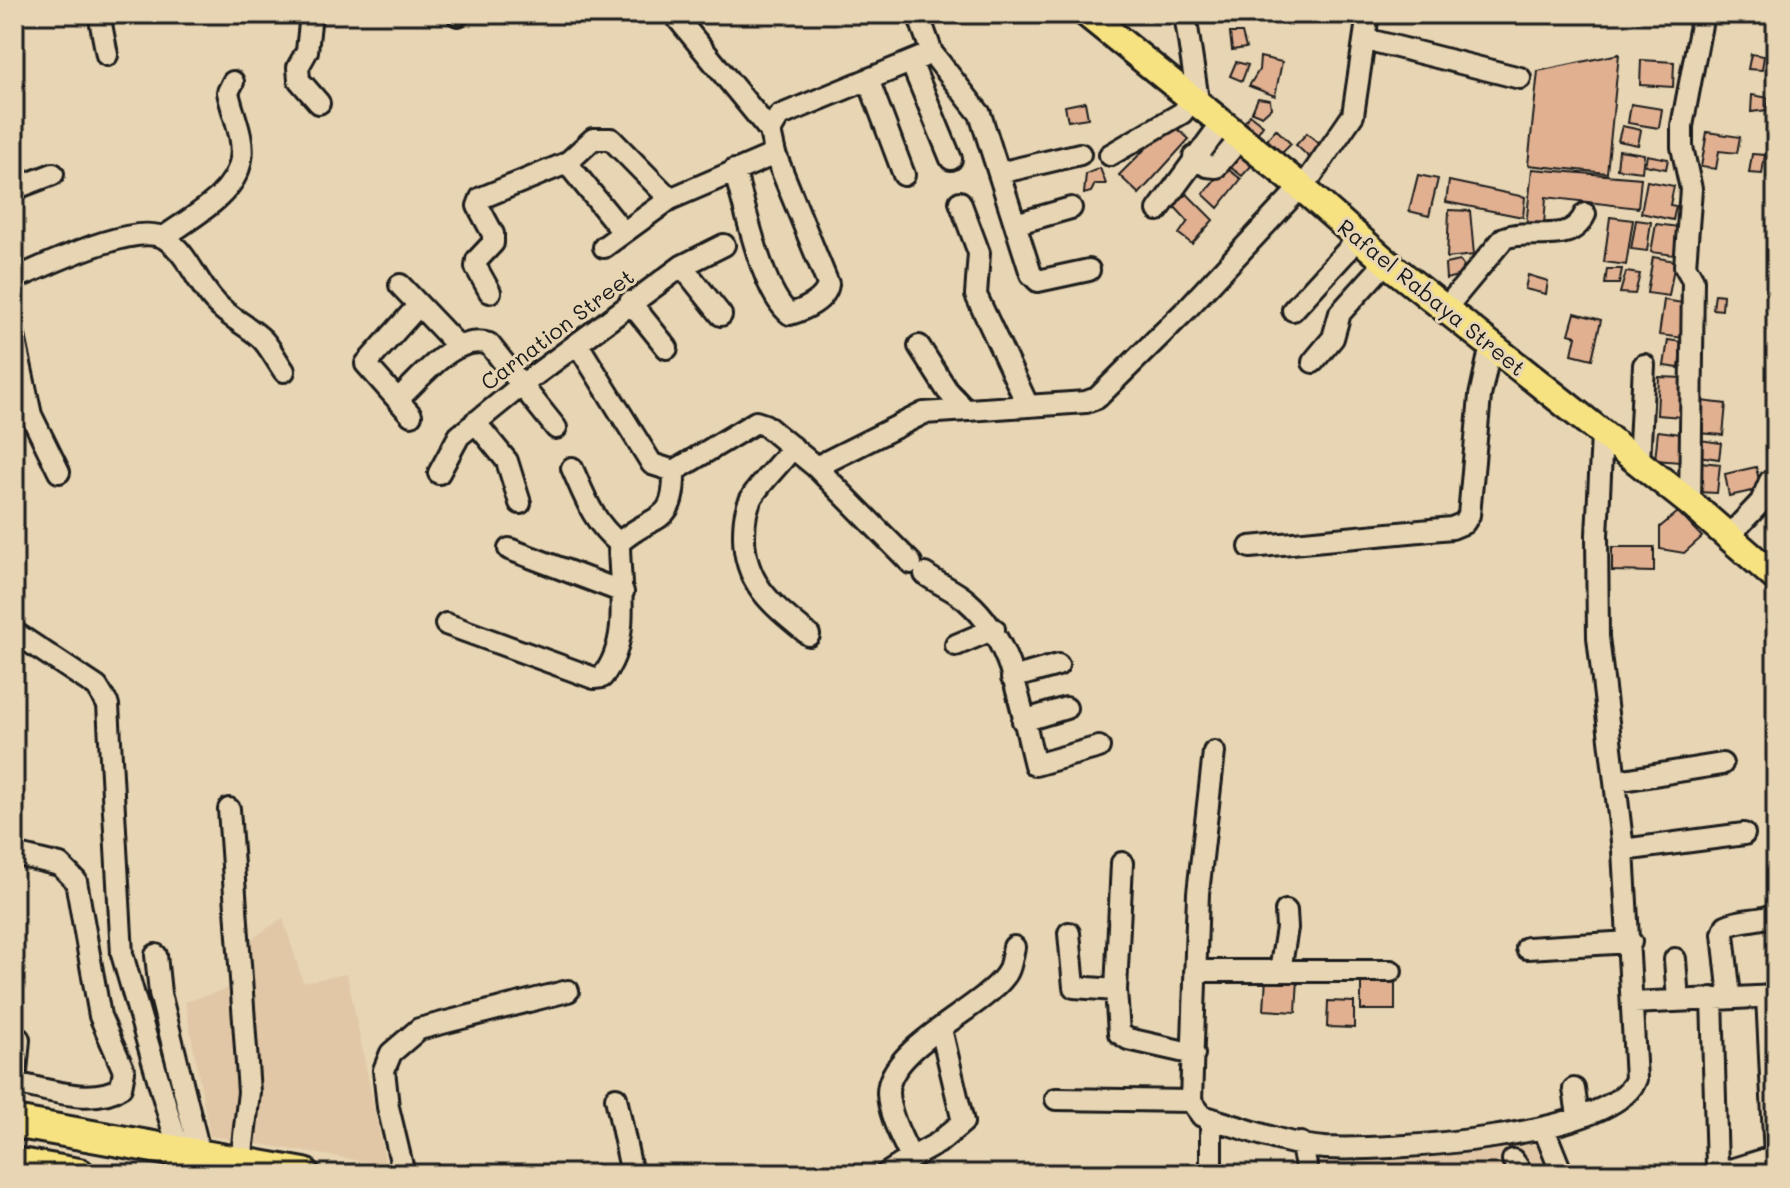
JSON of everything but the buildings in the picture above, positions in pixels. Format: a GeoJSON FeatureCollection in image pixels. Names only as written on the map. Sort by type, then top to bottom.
{"type":"FeatureCollection","features":[{"type":"Feature","properties":{"kind":"highway"},"geometry":{"type":"LineString","coordinates":[[14,1122],[304,1174]]}},
{"type":"Feature","properties":{"kind":"highway"},"geometry":{"type":"LineString","coordinates":[[14,1163],[79,1174]]}},
{"type":"Feature","properties":{"kind":"main road","name":"Rafael Rabaya Street"},"geometry":{"type":"LineString","coordinates":[[1087,14],[1300,186],[1386,262],[1690,503],[1776,578]]}},
{"type":"Feature","properties":{"kind":"street"},"geometry":{"type":"LineString","coordinates":[[99,14],[107,55]]}},
{"type":"Feature","properties":{"kind":"street"},"geometry":{"type":"LineString","coordinates":[[311,14],[307,51],[298,67],[299,80],[319,103]]}},
{"type":"Feature","properties":{"kind":"street"},"geometry":{"type":"LineString","coordinates":[[674,14],[774,123],[775,154],[828,284],[827,292],[790,314],[772,290],[734,170]]}},
{"type":"Feature","properties":{"kind":"street"},"geometry":{"type":"LineString","coordinates":[[918,14],[932,53],[980,114],[994,149],[1031,274],[1038,281],[1089,270]]}},
{"type":"Feature","properties":{"kind":"street"},"geometry":{"type":"LineString","coordinates":[[1110,155],[1195,104],[1185,14]]}},
{"type":"Feature","properties":{"kind":"street"},"geometry":{"type":"LineString","coordinates":[[816,467],[909,418],[1097,398],[1185,311],[1311,176],[1353,115],[1368,14]]}},
{"type":"Feature","properties":{"kind":"street"},"geometry":{"type":"LineString","coordinates":[[1690,503],[1693,280],[1685,266],[1691,189],[1683,160],[1682,126],[1703,14]]}},
{"type":"Feature","properties":{"kind":"street"},"geometry":{"type":"LineString","coordinates":[[1365,39],[1520,78]]}},
{"type":"Feature","properties":{"kind":"street"},"geometry":{"type":"LineString","coordinates":[[774,123],[932,53]]}},
{"type":"Feature","properties":{"kind":"street"},"geometry":{"type":"LineString","coordinates":[[911,62],[951,159]]}},
{"type":"Feature","properties":{"kind":"street"},"geometry":{"type":"LineString","coordinates":[[868,79],[904,175]]}},
{"type":"Feature","properties":{"kind":"street"},"geometry":{"type":"LineString","coordinates":[[164,237],[223,192],[241,160],[240,136],[228,92],[233,82]]}},
{"type":"Feature","properties":{"kind":"street"},"geometry":{"type":"LineString","coordinates":[[1158,210],[1194,157],[1230,132]]}},
{"type":"Feature","properties":{"kind":"street"},"geometry":{"type":"LineString","coordinates":[[490,292],[476,267],[477,260],[493,243],[493,234],[478,206],[481,198],[567,163],[593,139],[611,139],[670,199]]}},
{"type":"Feature","properties":{"kind":"street"},"geometry":{"type":"LineString","coordinates":[[604,247],[670,199],[775,154]]}},
{"type":"Feature","properties":{"kind":"street"},"geometry":{"type":"LineString","coordinates":[[999,173],[1080,154]]}},
{"type":"Feature","properties":{"kind":"street"},"geometry":{"type":"LineString","coordinates":[[567,163],[623,232]]}},
{"type":"Feature","properties":{"kind":"street"},"geometry":{"type":"LineString","coordinates":[[14,189],[53,174]]}},
{"type":"Feature","properties":{"kind":"street"},"geometry":{"type":"LineString","coordinates":[[960,202],[979,253],[976,295],[1028,406]]}},
{"type":"Feature","properties":{"kind":"street"},"geometry":{"type":"LineString","coordinates":[[1015,224],[1071,208]]}},
{"type":"Feature","properties":{"kind":"street"},"geometry":{"type":"LineString","coordinates":[[1445,309],[1504,238],[1567,234],[1580,226],[1585,214]]}},
{"type":"Feature","properties":{"kind":"street"},"geometry":{"type":"LineString","coordinates":[[14,279],[95,246],[135,235],[164,237],[187,259],[203,290],[225,314],[262,339],[284,371]]}},
{"type":"Feature","properties":{"kind":"street"},"geometry":{"type":"LineString","coordinates":[[1293,310],[1358,239]]}},
{"type":"Feature","properties":{"kind":"street","name":"Carnation Street"},"geometry":{"type":"LineString","coordinates":[[439,473],[459,436],[475,422],[630,302],[682,266],[724,245]]}},
{"type":"Feature","properties":{"kind":"street"},"geometry":{"type":"LineString","coordinates":[[1313,362],[1333,338],[1340,313],[1386,262]]}},
{"type":"Feature","properties":{"kind":"street"},"geometry":{"type":"LineString","coordinates":[[682,266],[721,315]]}},
{"type":"Feature","properties":{"kind":"street"},"geometry":{"type":"LineString","coordinates":[[400,285],[458,346]]}},
{"type":"Feature","properties":{"kind":"street"},"geometry":{"type":"LineString","coordinates":[[630,302],[667,348]]}},
{"type":"Feature","properties":{"kind":"street"},"geometry":{"type":"LineString","coordinates":[[418,306],[366,364],[405,407],[458,346],[477,340],[489,344],[556,428]]}},
{"type":"Feature","properties":{"kind":"street"},"geometry":{"type":"LineString","coordinates":[[14,336],[23,417],[59,472]]}},
{"type":"Feature","properties":{"kind":"street"},"geometry":{"type":"LineString","coordinates":[[577,343],[652,464],[674,471]]}},
{"type":"Feature","properties":{"kind":"street"},"geometry":{"type":"LineString","coordinates":[[1250,547],[1452,528],[1464,523],[1469,515],[1480,396],[1491,345]]}},
{"type":"Feature","properties":{"kind":"street"},"geometry":{"type":"LineString","coordinates":[[919,346],[947,390],[965,410]]}},
{"type":"Feature","properties":{"kind":"street"},"geometry":{"type":"LineString","coordinates":[[1639,463],[1644,365]]}},
{"type":"Feature","properties":{"kind":"street"},"geometry":{"type":"LineString","coordinates":[[475,422],[507,461],[520,503]]}},
{"type":"Feature","properties":{"kind":"street"},"geometry":{"type":"LineString","coordinates":[[674,471],[749,423],[765,425],[816,467],[918,568],[966,600],[994,629],[1012,678],[1035,765],[1099,747]]}},
{"type":"Feature","properties":{"kind":"street"},"geometry":{"type":"LineString","coordinates":[[1214,752],[1202,837],[1195,971],[1191,1101],[1202,1116],[1325,1148],[1470,1141],[1544,1129],[1625,1098],[1633,1087],[1631,942],[1617,781],[1598,637],[1597,535],[1602,435]]}},
{"type":"Feature","properties":{"kind":"street"},"geometry":{"type":"LineString","coordinates":[[793,447],[752,496],[744,517],[744,550],[751,579],[766,599],[809,635]]}},
{"type":"Feature","properties":{"kind":"street"},"geometry":{"type":"LineString","coordinates":[[446,624],[594,678],[602,677],[610,668],[619,632],[623,592],[619,576],[619,543],[595,520],[572,468]]}},
{"type":"Feature","properties":{"kind":"street"},"geometry":{"type":"LineString","coordinates":[[619,543],[670,511],[675,496],[674,471]]}},
{"type":"Feature","properties":{"kind":"street"},"geometry":{"type":"LineString","coordinates":[[1728,537],[1761,502],[1770,481]]}},
{"type":"Feature","properties":{"kind":"street"},"geometry":{"type":"LineString","coordinates":[[509,549],[623,592]]}},
{"type":"Feature","properties":{"kind":"street"},"geometry":{"type":"LineString","coordinates":[[956,645],[994,629]]}},
{"type":"Feature","properties":{"kind":"street"},"geometry":{"type":"LineString","coordinates":[[14,632],[97,687],[108,705],[122,954],[189,1153]]}},
{"type":"Feature","properties":{"kind":"street"},"geometry":{"type":"LineString","coordinates":[[1012,678],[1058,665]]}},
{"type":"Feature","properties":{"kind":"street"},"geometry":{"type":"LineString","coordinates":[[1023,721],[1066,708]]}},
{"type":"Feature","properties":{"kind":"street"},"geometry":{"type":"LineString","coordinates":[[1617,781],[1722,764]]}},
{"type":"Feature","properties":{"kind":"street"},"geometry":{"type":"LineString","coordinates":[[229,809],[249,1092],[241,1163]]}},
{"type":"Feature","properties":{"kind":"street"},"geometry":{"type":"LineString","coordinates":[[1623,850],[1744,834]]}},
{"type":"Feature","properties":{"kind":"street"},"geometry":{"type":"LineString","coordinates":[[14,854],[60,865],[76,881],[100,1016],[124,1071],[121,1087],[113,1092],[95,1095],[15,1085],[19,1039]]}},
{"type":"Feature","properties":{"kind":"street"},"geometry":{"type":"LineString","coordinates":[[1122,863],[1116,990],[1122,1037],[1194,1054]]}},
{"type":"Feature","properties":{"kind":"street"},"geometry":{"type":"LineString","coordinates":[[1280,971],[1287,928],[1286,911]]}},
{"type":"Feature","properties":{"kind":"street"},"geometry":{"type":"LineString","coordinates":[[1633,1003],[1721,998],[1772,996],[1776,1156],[1729,1172],[1721,1173],[1717,1167],[1721,998],[1723,934],[1726,926],[1735,922],[1761,921],[1776,914]]}},
{"type":"Feature","properties":{"kind":"street"},"geometry":{"type":"LineString","coordinates":[[1069,933],[1074,987],[1116,990]]}},
{"type":"Feature","properties":{"kind":"street"},"geometry":{"type":"LineString","coordinates":[[1527,948],[1631,942]]}},
{"type":"Feature","properties":{"kind":"street"},"geometry":{"type":"LineString","coordinates":[[911,1158],[894,1122],[888,1092],[893,1075],[941,1029],[1007,975],[1014,947]]}},
{"type":"Feature","properties":{"kind":"street"},"geometry":{"type":"LineString","coordinates":[[156,955],[189,1153]]}},
{"type":"Feature","properties":{"kind":"street"},"geometry":{"type":"LineString","coordinates":[[1675,959],[1678,1001]]}},
{"type":"Feature","properties":{"kind":"street"},"geometry":{"type":"LineString","coordinates":[[1195,971],[1391,971]]}},
{"type":"Feature","properties":{"kind":"street"},"geometry":{"type":"LineString","coordinates":[[404,1174],[388,1107],[384,1070],[391,1053],[419,1029],[568,991]]}},
{"type":"Feature","properties":{"kind":"street"},"geometry":{"type":"LineString","coordinates":[[886,1174],[938,1143],[963,1122],[941,1029]]}},
{"type":"Feature","properties":{"kind":"street"},"geometry":{"type":"LineString","coordinates":[[1574,1089],[1578,1116]]}},
{"type":"Feature","properties":{"kind":"street"},"geometry":{"type":"LineString","coordinates":[[616,1098],[632,1174]]}},
{"type":"Feature","properties":{"kind":"street"},"geometry":{"type":"LineString","coordinates":[[1056,1099],[1191,1101]]}},
{"type":"Feature","properties":{"kind":"street"},"geometry":{"type":"LineString","coordinates":[[1211,1119],[1211,1174]]}},
{"type":"Feature","properties":{"kind":"street"},"geometry":{"type":"LineString","coordinates":[[1544,1129],[1562,1174]]}},
{"type":"Feature","properties":{"kind":"street"},"geometry":{"type":"LineString","coordinates":[[1301,1143],[1308,1174]]}},
{"type":"Feature","properties":{"kind":"shaded area"},"geometry":{"type":"Polygon","coordinates":[[[283,918],[303,982],[347,974],[386,1165],[210,1136],[185,1002],[249,982],[244,944],[283,918]]]}},
{"type":"Feature","properties":{"kind":"shaded area"},"geometry":{"type":"Polygon","coordinates":[[[1534,1139],[1548,1174],[1315,1174],[1311,1160],[1473,1150],[1534,1139]]]}}]}
